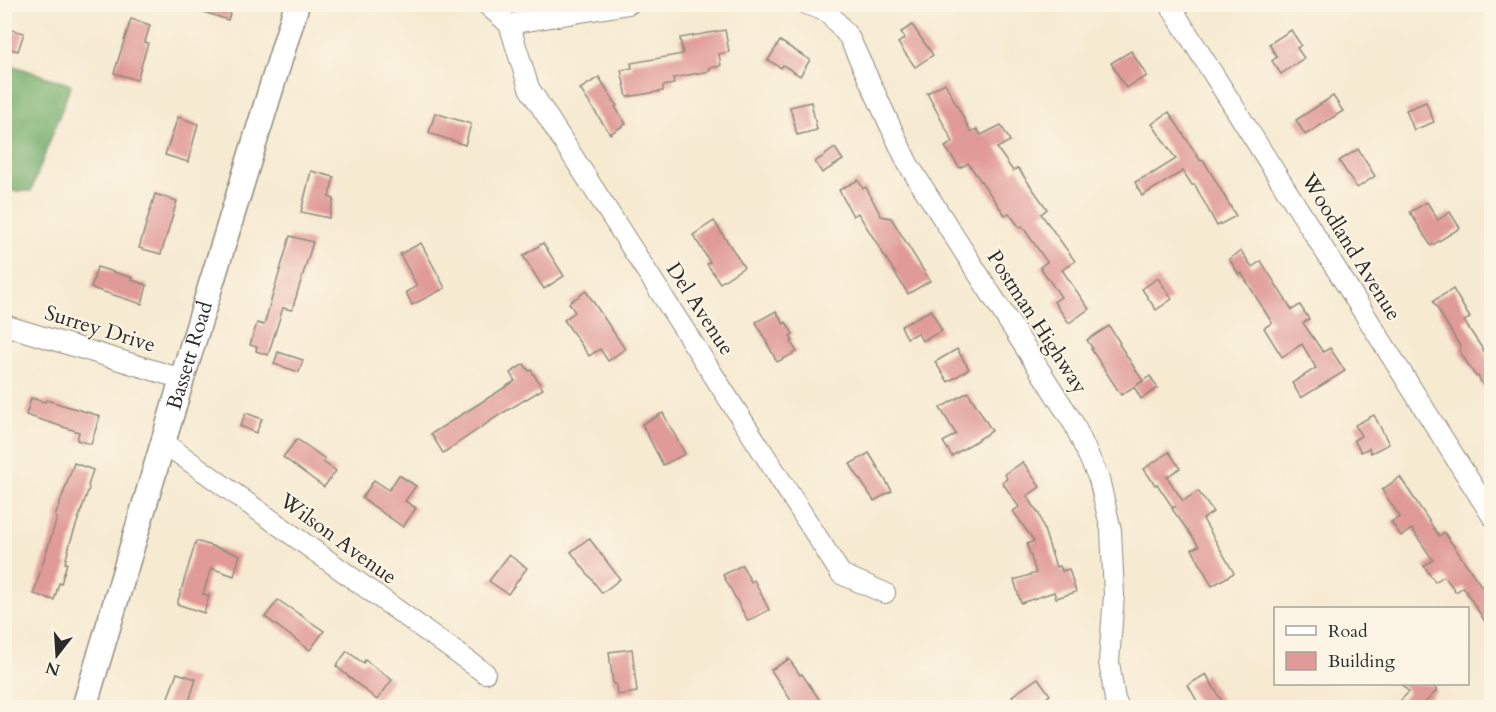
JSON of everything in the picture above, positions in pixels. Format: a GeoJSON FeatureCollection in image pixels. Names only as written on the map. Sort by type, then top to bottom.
{"type":"FeatureCollection","features":[{"type":"Feature","properties":{"kind":"street","name":"Bassett Road"},"geometry":{"type":"LineString","coordinates":[[84,708],[297,4]]}},
{"type":"Feature","properties":{"kind":"street"},"geometry":{"type":"LineString","coordinates":[[486,4],[509,24],[628,4]]}},
{"type":"Feature","properties":{"kind":"street","name":"Postman Highway"},"geometry":{"type":"LineString","coordinates":[[806,4],[836,8],[908,164],[1074,424],[1099,479],[1111,531],[1113,595],[1109,662],[1114,700],[1119,708]]}},
{"type":"Feature","properties":{"kind":"street","name":"Woodland Avenue"},"geometry":{"type":"LineString","coordinates":[[1169,4],[1491,516]]}},
{"type":"Feature","properties":{"kind":"street","name":"Del Avenue"},"geometry":{"type":"LineString","coordinates":[[509,24],[529,88],[842,574],[885,594]]}},
{"type":"Feature","properties":{"kind":"street","name":"Surrey Drive"},"geometry":{"type":"LineString","coordinates":[[4,325],[182,379]]}},
{"type":"Feature","properties":{"kind":"street","name":"Wilson Avenue"},"geometry":{"type":"LineString","coordinates":[[164,443],[485,673]]}},
{"type":"Feature","properties":{"kind":"green space"},"geometry":{"type":"Polygon","coordinates":[[[5,63],[71,85],[31,191],[5,191],[5,63]]]}},
{"type":"Feature","properties":{"kind":"building"},"geometry":{"type":"Polygon","coordinates":[[[190,4],[233,4],[228,20],[189,7],[190,4]]]}},
{"type":"Feature","properties":{"kind":"building"},"geometry":{"type":"Polygon","coordinates":[[[131,19],[150,25],[145,42],[148,43],[137,80],[114,73],[131,19]]]}},
{"type":"Feature","properties":{"kind":"building"},"geometry":{"type":"Polygon","coordinates":[[[912,25],[933,55],[915,67],[898,43],[905,38],[901,32],[912,25]]]}},
{"type":"Feature","properties":{"kind":"building"},"geometry":{"type":"Polygon","coordinates":[[[4,28],[24,33],[18,51],[4,47],[4,28]]]}},
{"type":"Feature","properties":{"kind":"building"},"geometry":{"type":"Polygon","coordinates":[[[725,30],[729,52],[719,54],[721,66],[709,68],[710,71],[673,78],[674,84],[663,86],[663,91],[627,97],[621,70],[632,68],[631,63],[683,54],[680,38],[725,30]]]}},
{"type":"Feature","properties":{"kind":"building"},"geometry":{"type":"Polygon","coordinates":[[[1291,30],[1301,45],[1297,48],[1304,58],[1281,74],[1272,61],[1277,57],[1269,44],[1291,30]]]}},
{"type":"Feature","properties":{"kind":"building"},"geometry":{"type":"Polygon","coordinates":[[[780,41],[810,60],[800,76],[783,65],[781,68],[768,60],[780,41]]]}},
{"type":"Feature","properties":{"kind":"building"},"geometry":{"type":"Polygon","coordinates":[[[1131,51],[1147,76],[1126,88],[1111,63],[1131,51]]]}},
{"type":"Feature","properties":{"kind":"building"},"geometry":{"type":"Polygon","coordinates":[[[599,77],[626,124],[610,134],[580,89],[599,77]]]}},
{"type":"Feature","properties":{"kind":"building"},"geometry":{"type":"Polygon","coordinates":[[[945,83],[971,132],[977,129],[981,135],[1001,125],[1010,141],[997,148],[1013,171],[1018,168],[1047,209],[1041,214],[1075,261],[1062,270],[1089,309],[1069,323],[1054,302],[1061,297],[1040,267],[1047,262],[1022,226],[1020,228],[1009,213],[1005,215],[968,163],[960,168],[945,147],[953,142],[927,93],[945,83]]]}},
{"type":"Feature","properties":{"kind":"building"},"geometry":{"type":"Polygon","coordinates":[[[1333,96],[1343,111],[1305,135],[1296,120],[1333,96]]]}},
{"type":"Feature","properties":{"kind":"building"},"geometry":{"type":"Polygon","coordinates":[[[811,102],[817,130],[797,135],[790,107],[811,102]]]}},
{"type":"Feature","properties":{"kind":"building"},"geometry":{"type":"Polygon","coordinates":[[[1426,102],[1434,122],[1414,130],[1406,110],[1426,102]]]}},
{"type":"Feature","properties":{"kind":"building"},"geometry":{"type":"Polygon","coordinates":[[[1169,112],[1200,160],[1204,161],[1236,216],[1217,226],[1195,185],[1192,185],[1183,171],[1142,196],[1135,182],[1176,159],[1152,124],[1169,112]]]}},
{"type":"Feature","properties":{"kind":"building"},"geometry":{"type":"Polygon","coordinates":[[[435,113],[471,124],[465,145],[429,133],[435,113]]]}},
{"type":"Feature","properties":{"kind":"building"},"geometry":{"type":"Polygon","coordinates":[[[178,117],[198,124],[188,162],[165,155],[178,117]]]}},
{"type":"Feature","properties":{"kind":"building"},"geometry":{"type":"Polygon","coordinates":[[[835,148],[843,160],[822,173],[815,162],[835,148]]]}},
{"type":"Feature","properties":{"kind":"building"},"geometry":{"type":"Polygon","coordinates":[[[1358,149],[1375,176],[1357,188],[1339,161],[1358,149]]]}},
{"type":"Feature","properties":{"kind":"building"},"geometry":{"type":"Polygon","coordinates":[[[311,171],[334,177],[329,197],[334,199],[329,218],[301,212],[311,171]]]}},
{"type":"Feature","properties":{"kind":"building"},"geometry":{"type":"Polygon","coordinates":[[[858,180],[863,189],[866,187],[881,216],[891,218],[930,281],[908,294],[858,213],[853,216],[839,190],[858,180]]]}},
{"type":"Feature","properties":{"kind":"building"},"geometry":{"type":"Polygon","coordinates":[[[155,194],[177,201],[161,254],[139,248],[155,194]]]}},
{"type":"Feature","properties":{"kind":"building"},"geometry":{"type":"Polygon","coordinates":[[[1427,202],[1438,220],[1450,212],[1460,228],[1431,246],[1410,212],[1427,202]]]}},
{"type":"Feature","properties":{"kind":"building"},"geometry":{"type":"Polygon","coordinates":[[[714,221],[744,267],[720,283],[707,264],[710,262],[693,235],[714,221]]]}},
{"type":"Feature","properties":{"kind":"building"},"geometry":{"type":"Polygon","coordinates":[[[290,236],[313,242],[292,310],[283,308],[268,355],[256,351],[257,347],[250,345],[257,323],[264,325],[290,236]]]}},
{"type":"Feature","properties":{"kind":"building"},"geometry":{"type":"Polygon","coordinates":[[[421,243],[445,288],[412,305],[406,292],[417,286],[400,254],[421,243]]]}},
{"type":"Feature","properties":{"kind":"building"},"geometry":{"type":"Polygon","coordinates":[[[543,243],[564,276],[544,289],[523,256],[543,243]]]}},
{"type":"Feature","properties":{"kind":"building"},"geometry":{"type":"Polygon","coordinates":[[[1241,251],[1252,267],[1261,261],[1292,310],[1300,305],[1309,319],[1303,323],[1323,352],[1330,348],[1345,371],[1301,398],[1292,383],[1316,368],[1302,344],[1282,357],[1264,328],[1272,323],[1243,273],[1239,275],[1229,259],[1241,251]]]}},
{"type":"Feature","properties":{"kind":"building"},"geometry":{"type":"Polygon","coordinates":[[[97,267],[133,278],[132,280],[147,285],[142,304],[91,288],[97,267]]]}},
{"type":"Feature","properties":{"kind":"building"},"geometry":{"type":"Polygon","coordinates":[[[1158,278],[1172,299],[1156,310],[1142,289],[1158,278]]]}},
{"type":"Feature","properties":{"kind":"building"},"geometry":{"type":"Polygon","coordinates":[[[1453,289],[1470,318],[1464,321],[1491,362],[1491,402],[1478,376],[1476,377],[1459,350],[1461,348],[1433,301],[1453,289]]]}},
{"type":"Feature","properties":{"kind":"building"},"geometry":{"type":"Polygon","coordinates":[[[586,291],[625,349],[608,361],[600,349],[589,356],[564,320],[575,312],[569,303],[586,291]]]}},
{"type":"Feature","properties":{"kind":"building"},"geometry":{"type":"Polygon","coordinates":[[[931,310],[942,331],[922,341],[918,333],[907,338],[901,326],[931,310]]]}},
{"type":"Feature","properties":{"kind":"building"},"geometry":{"type":"Polygon","coordinates":[[[776,311],[793,334],[790,336],[793,341],[791,342],[797,352],[777,362],[756,322],[776,311]]]}},
{"type":"Feature","properties":{"kind":"building"},"geometry":{"type":"Polygon","coordinates":[[[1109,326],[1143,381],[1121,395],[1087,340],[1109,326]]]}},
{"type":"Feature","properties":{"kind":"building"},"geometry":{"type":"Polygon","coordinates":[[[957,349],[969,369],[948,382],[935,362],[957,349]]]}},
{"type":"Feature","properties":{"kind":"building"},"geometry":{"type":"Polygon","coordinates":[[[278,352],[303,360],[299,372],[274,364],[278,352]]]}},
{"type":"Feature","properties":{"kind":"building"},"geometry":{"type":"Polygon","coordinates":[[[524,364],[529,371],[531,370],[543,389],[443,453],[431,434],[515,381],[510,373],[524,364]]]}},
{"type":"Feature","properties":{"kind":"building"},"geometry":{"type":"Polygon","coordinates":[[[1150,376],[1158,388],[1141,399],[1134,387],[1150,376]]]}},
{"type":"Feature","properties":{"kind":"building"},"geometry":{"type":"Polygon","coordinates":[[[968,392],[992,431],[952,456],[943,442],[956,434],[940,408],[968,392]]]}},
{"type":"Feature","properties":{"kind":"building"},"geometry":{"type":"Polygon","coordinates":[[[31,398],[45,402],[46,400],[100,416],[91,444],[77,440],[79,432],[26,415],[31,398]]]}},
{"type":"Feature","properties":{"kind":"building"},"geometry":{"type":"Polygon","coordinates":[[[246,413],[262,419],[256,433],[240,426],[246,413]]]}},
{"type":"Feature","properties":{"kind":"building"},"geometry":{"type":"Polygon","coordinates":[[[663,413],[685,454],[663,465],[642,424],[663,413]]]}},
{"type":"Feature","properties":{"kind":"building"},"geometry":{"type":"Polygon","coordinates":[[[1374,415],[1389,444],[1371,453],[1369,448],[1361,452],[1354,440],[1361,436],[1355,425],[1374,415]]]}},
{"type":"Feature","properties":{"kind":"building"},"geometry":{"type":"Polygon","coordinates":[[[297,439],[325,459],[323,462],[336,471],[324,487],[283,457],[297,439]]]}},
{"type":"Feature","properties":{"kind":"building"},"geometry":{"type":"Polygon","coordinates":[[[1169,452],[1180,468],[1167,477],[1183,501],[1198,491],[1213,512],[1203,519],[1234,573],[1212,586],[1192,549],[1199,546],[1172,509],[1176,506],[1173,508],[1144,469],[1169,452]]]}},
{"type":"Feature","properties":{"kind":"building"},"geometry":{"type":"Polygon","coordinates":[[[869,453],[892,491],[874,501],[850,464],[869,453]]]}},
{"type":"Feature","properties":{"kind":"building"},"geometry":{"type":"Polygon","coordinates":[[[1023,462],[1040,487],[1027,496],[1039,514],[1056,567],[1060,566],[1062,571],[1069,569],[1076,592],[1056,598],[1054,592],[1021,603],[1014,580],[1036,573],[1027,544],[1034,541],[1013,511],[1019,507],[1002,482],[1007,479],[1005,474],[1023,462]]]}},
{"type":"Feature","properties":{"kind":"building"},"geometry":{"type":"Polygon","coordinates":[[[74,463],[93,470],[70,543],[61,584],[59,583],[54,600],[34,594],[34,592],[57,518],[55,517],[74,463]]]}},
{"type":"Feature","properties":{"kind":"building"},"geometry":{"type":"Polygon","coordinates":[[[399,475],[416,486],[405,501],[416,508],[403,527],[362,498],[374,480],[389,490],[399,475]]]}},
{"type":"Feature","properties":{"kind":"building"},"geometry":{"type":"Polygon","coordinates":[[[1400,477],[1439,536],[1444,532],[1491,600],[1491,631],[1463,587],[1456,592],[1444,576],[1435,582],[1424,566],[1433,560],[1412,529],[1401,536],[1391,522],[1400,517],[1382,490],[1400,477]]]}},
{"type":"Feature","properties":{"kind":"building"},"geometry":{"type":"Polygon","coordinates":[[[589,538],[620,579],[602,593],[571,552],[589,538]]]}},
{"type":"Feature","properties":{"kind":"building"},"geometry":{"type":"Polygon","coordinates":[[[196,541],[240,555],[234,576],[211,568],[203,594],[209,596],[204,613],[177,604],[196,541]]]}},
{"type":"Feature","properties":{"kind":"building"},"geometry":{"type":"Polygon","coordinates":[[[509,555],[527,568],[508,594],[489,581],[509,555]]]}},
{"type":"Feature","properties":{"kind":"building"},"geometry":{"type":"Polygon","coordinates":[[[742,565],[751,582],[754,580],[769,610],[748,621],[723,575],[742,565]]]}},
{"type":"Feature","properties":{"kind":"building"},"geometry":{"type":"Polygon","coordinates":[[[278,600],[324,631],[310,650],[265,617],[278,600]]]}},
{"type":"Feature","properties":{"kind":"building"},"geometry":{"type":"Polygon","coordinates":[[[632,649],[637,692],[617,695],[616,684],[613,684],[609,652],[632,649]]]}},
{"type":"Feature","properties":{"kind":"building"},"geometry":{"type":"Polygon","coordinates":[[[347,651],[363,663],[365,660],[392,680],[377,700],[336,666],[347,651]]]}},
{"type":"Feature","properties":{"kind":"building"},"geometry":{"type":"Polygon","coordinates":[[[789,659],[825,708],[796,708],[771,670],[789,659]]]}},
{"type":"Feature","properties":{"kind":"building"},"geometry":{"type":"Polygon","coordinates":[[[177,673],[196,679],[187,708],[164,708],[177,673]]]}},
{"type":"Feature","properties":{"kind":"building"},"geometry":{"type":"Polygon","coordinates":[[[1206,674],[1226,708],[1201,708],[1188,685],[1206,674]]]}},
{"type":"Feature","properties":{"kind":"building"},"geometry":{"type":"Polygon","coordinates":[[[1038,678],[1050,695],[1033,707],[1030,703],[1021,708],[1012,696],[1038,678]]]}},
{"type":"Feature","properties":{"kind":"building"},"geometry":{"type":"Polygon","coordinates":[[[1402,685],[1431,685],[1437,690],[1420,708],[1393,708],[1409,692],[1402,685]]]}}]}
